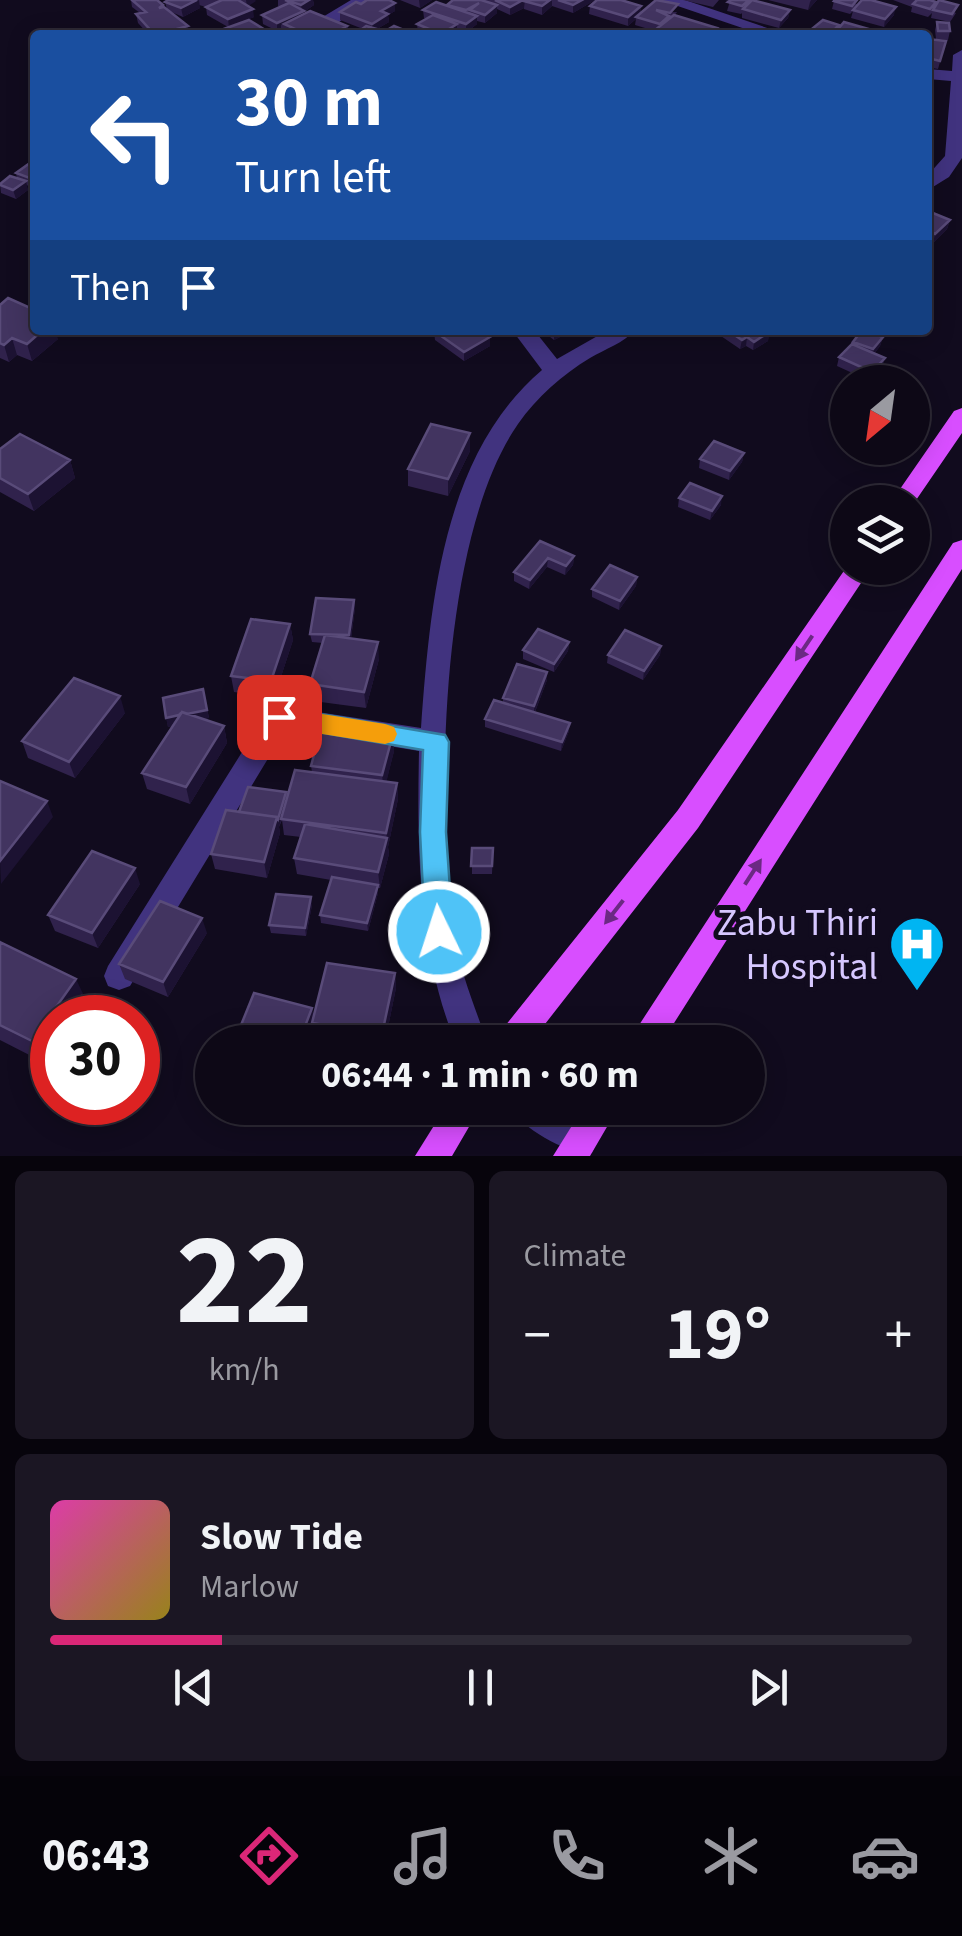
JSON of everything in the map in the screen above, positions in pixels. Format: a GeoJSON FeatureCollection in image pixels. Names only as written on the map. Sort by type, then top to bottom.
{"type":"FeatureCollection","features":[{"type":"Feature","properties":{"kind":"main road"},"geometry":{"type":"LineString","coordinates":[[915,485],[962,416]]}},
{"type":"Feature","properties":{"kind":"main road"},"geometry":{"type":"LineString","coordinates":[[655,1025],[962,549]]}},
{"type":"Feature","properties":{"kind":"main road"},"geometry":{"type":"LineString","coordinates":[[525,1025],[688,819],[847,585]]}},
{"type":"Feature","properties":{"kind":"main road"},"geometry":{"type":"LineString","coordinates":[[432,1156],[453,1125]]}},
{"type":"Feature","properties":{"kind":"main road"},"geometry":{"type":"LineString","coordinates":[[575,1149],[591,1125]]}},
{"type":"Feature","properties":{"kind":"street"},"geometry":{"type":"LineString","coordinates":[[342,30],[327,22],[362,0]]}},
{"type":"Feature","properties":{"kind":"street"},"geometry":{"type":"LineString","coordinates":[[668,0],[764,30]]}},
{"type":"Feature","properties":{"kind":"street"},"geometry":{"type":"LineString","coordinates":[[932,181],[954,156],[962,54]]}},
{"type":"Feature","properties":{"kind":"street"},"geometry":{"type":"LineString","coordinates":[[932,74],[961,77]]}},
{"type":"Feature","properties":{"kind":"street"},"geometry":{"type":"LineString","coordinates":[[527,335],[553,369]]}},
{"type":"Feature","properties":{"kind":"street"},"geometry":{"type":"LineString","coordinates":[[465,1025],[450,986],[439,932],[433,832],[444,620],[454,553],[486,457],[512,417],[553,369],[615,335]]}},
{"type":"Feature","properties":{"kind":"street"},"geometry":{"type":"LineString","coordinates":[[119,976],[279,717],[436,742]]}},
{"type":"Feature","properties":{"kind":"street"},"geometry":{"type":"LineString","coordinates":[[547,1125],[575,1149]]}},
{"type":"Feature","properties":{"kind":"building"},"geometry":{"type":"Polygon","coordinates":[[[132,0],[157,0],[163,5],[159,8],[164,7],[188,26],[150,30],[136,14],[146,12],[132,0]]]}},
{"type":"Feature","properties":{"kind":"building"},"geometry":{"type":"Polygon","coordinates":[[[197,0],[181,8],[165,2],[197,0]]]}},
{"type":"Feature","properties":{"kind":"building"},"geometry":{"type":"Polygon","coordinates":[[[222,0],[238,0],[253,9],[228,19],[206,7],[222,0]]]}},
{"type":"Feature","properties":{"kind":"building"},"geometry":{"type":"Polygon","coordinates":[[[453,0],[481,0],[497,5],[485,15],[470,10],[479,3],[466,10],[447,5],[453,0]]]}},
{"type":"Feature","properties":{"kind":"building"},"geometry":{"type":"Polygon","coordinates":[[[495,0],[523,0],[510,7],[495,0]]]}},
{"type":"Feature","properties":{"kind":"building"},"geometry":{"type":"Polygon","coordinates":[[[525,0],[550,0],[542,6],[525,0]]]}},
{"type":"Feature","properties":{"kind":"building"},"geometry":{"type":"Polygon","coordinates":[[[597,0],[621,0],[641,6],[628,17],[590,6],[597,0]]]}},
{"type":"Feature","properties":{"kind":"building"},"geometry":{"type":"Polygon","coordinates":[[[656,0],[678,4],[670,13],[656,10],[669,16],[660,24],[636,17],[656,0]]]}},
{"type":"Feature","properties":{"kind":"building"},"geometry":{"type":"Polygon","coordinates":[[[749,0],[742,6],[728,2],[749,0]]]}},
{"type":"Feature","properties":{"kind":"building"},"geometry":{"type":"Polygon","coordinates":[[[752,0],[790,10],[781,20],[743,9],[752,0]]]}},
{"type":"Feature","properties":{"kind":"building"},"geometry":{"type":"Polygon","coordinates":[[[835,0],[857,0],[852,6],[835,0]]]}},
{"type":"Feature","properties":{"kind":"building"},"geometry":{"type":"Polygon","coordinates":[[[862,0],[896,7],[885,19],[853,10],[862,0]]]}},
{"type":"Feature","properties":{"kind":"building"},"geometry":{"type":"Polygon","coordinates":[[[917,0],[936,2],[930,9],[913,4],[917,0]]]}},
{"type":"Feature","properties":{"kind":"building"},"geometry":{"type":"Polygon","coordinates":[[[939,0],[958,5],[952,14],[933,10],[939,0]]]}},
{"type":"Feature","properties":{"kind":"building"},"geometry":{"type":"Polygon","coordinates":[[[356,2],[395,3],[381,11],[388,14],[372,24],[340,12],[356,2]]]}},
{"type":"Feature","properties":{"kind":"building"},"geometry":{"type":"Polygon","coordinates":[[[436,2],[477,16],[466,24],[423,10],[436,2]]]}},
{"type":"Feature","properties":{"kind":"building"},"geometry":{"type":"Polygon","coordinates":[[[289,3],[304,11],[277,23],[262,15],[289,3]]]}},
{"type":"Feature","properties":{"kind":"building"},"geometry":{"type":"Polygon","coordinates":[[[310,11],[347,26],[340,30],[297,30],[284,24],[310,11]]]}},
{"type":"Feature","properties":{"kind":"building"},"geometry":{"type":"Polygon","coordinates":[[[433,15],[457,24],[447,30],[431,30],[417,24],[433,15]]]}},
{"type":"Feature","properties":{"kind":"building"},"geometry":{"type":"Polygon","coordinates":[[[674,15],[717,28],[714,30],[655,30],[674,15]]]}},
{"type":"Feature","properties":{"kind":"building"},"geometry":{"type":"Polygon","coordinates":[[[249,20],[262,28],[257,30],[221,30],[249,20]]]}},
{"type":"Feature","properties":{"kind":"building"},"geometry":{"type":"Polygon","coordinates":[[[823,20],[839,25],[834,30],[813,28],[823,20]]]}},
{"type":"Feature","properties":{"kind":"building"},"geometry":{"type":"Polygon","coordinates":[[[844,22],[872,30],[837,30],[844,22]]]}},
{"type":"Feature","properties":{"kind":"building"},"geometry":{"type":"Polygon","coordinates":[[[937,22],[949,23],[950,31],[938,31],[937,22]]]}},
{"type":"Feature","properties":{"kind":"building"},"geometry":{"type":"Polygon","coordinates":[[[932,39],[946,41],[940,61],[932,59],[932,39]]]}},
{"type":"Feature","properties":{"kind":"building"},"geometry":{"type":"Polygon","coordinates":[[[30,163],[30,178],[16,173],[30,163]]]}},
{"type":"Feature","properties":{"kind":"building"},"geometry":{"type":"Polygon","coordinates":[[[10,176],[26,181],[13,190],[0,185],[10,176]]]}},
{"type":"Feature","properties":{"kind":"building"},"geometry":{"type":"Polygon","coordinates":[[[932,213],[950,220],[932,233],[932,213]]]}},
{"type":"Feature","properties":{"kind":"building"},"geometry":{"type":"Polygon","coordinates":[[[8,298],[30,308],[30,335],[37,335],[27,344],[12,338],[4,345],[0,343],[0,305],[8,298]]]}},
{"type":"Feature","properties":{"kind":"building"},"geometry":{"type":"Polygon","coordinates":[[[440,335],[490,337],[464,352],[440,335]]]}},
{"type":"Feature","properties":{"kind":"building"},"geometry":{"type":"Polygon","coordinates":[[[734,335],[764,335],[754,342],[747,337],[742,340],[734,335]]]}},
{"type":"Feature","properties":{"kind":"building"},"geometry":{"type":"Polygon","coordinates":[[[858,335],[883,337],[873,349],[853,342],[858,335]]]}},
{"type":"Feature","properties":{"kind":"building"},"geometry":{"type":"Polygon","coordinates":[[[852,344],[885,358],[878,365],[857,365],[839,357],[852,344]]]}},
{"type":"Feature","properties":{"kind":"building"},"geometry":{"type":"Polygon","coordinates":[[[431,424],[470,433],[448,479],[408,469],[431,424]]]}},
{"type":"Feature","properties":{"kind":"building"},"geometry":{"type":"Polygon","coordinates":[[[20,434],[70,460],[28,494],[0,478],[0,449],[20,434]]]}},
{"type":"Feature","properties":{"kind":"building"},"geometry":{"type":"Polygon","coordinates":[[[714,441],[744,453],[730,471],[700,459],[714,441]]]}},
{"type":"Feature","properties":{"kind":"building"},"geometry":{"type":"Polygon","coordinates":[[[690,483],[722,496],[712,511],[679,498],[690,483]]]}},
{"type":"Feature","properties":{"kind":"building"},"geometry":{"type":"Polygon","coordinates":[[[540,541],[574,556],[566,566],[548,558],[530,580],[514,572],[540,541]]]}},
{"type":"Feature","properties":{"kind":"building"},"geometry":{"type":"Polygon","coordinates":[[[610,565],[637,577],[620,601],[592,589],[610,565]]]}},
{"type":"Feature","properties":{"kind":"building"},"geometry":{"type":"Polygon","coordinates":[[[316,598],[354,600],[349,635],[310,634],[316,598]]]}},
{"type":"Feature","properties":{"kind":"building"},"geometry":{"type":"Polygon","coordinates":[[[251,619],[290,624],[271,681],[231,676],[251,619]]]}},
{"type":"Feature","properties":{"kind":"building"},"geometry":{"type":"Polygon","coordinates":[[[538,629],[569,642],[554,664],[523,650],[538,629]]]}},
{"type":"Feature","properties":{"kind":"building"},"geometry":{"type":"Polygon","coordinates":[[[625,630],[661,646],[644,671],[608,655],[625,630]]]}},
{"type":"Feature","properties":{"kind":"building"},"geometry":{"type":"Polygon","coordinates":[[[325,635],[378,642],[364,692],[310,684],[325,635]]]}},
{"type":"Feature","properties":{"kind":"building"},"geometry":{"type":"Polygon","coordinates":[[[517,664],[547,672],[534,706],[503,698],[517,664]]]}},
{"type":"Feature","properties":{"kind":"building"},"geometry":{"type":"Polygon","coordinates":[[[74,678],[120,696],[69,762],[22,741],[74,678]]]}},
{"type":"Feature","properties":{"kind":"building"},"geometry":{"type":"Polygon","coordinates":[[[203,689],[207,710],[166,718],[163,698],[203,689]]]}},
{"type":"Feature","properties":{"kind":"building"},"geometry":{"type":"Polygon","coordinates":[[[494,700],[570,723],[562,742],[485,719],[494,700]]]}},
{"type":"Feature","properties":{"kind":"building"},"geometry":{"type":"Polygon","coordinates":[[[182,712],[224,726],[186,787],[142,773],[182,712]]]}},
{"type":"Feature","properties":{"kind":"building"},"geometry":{"type":"Polygon","coordinates":[[[322,725],[393,734],[382,775],[311,766],[322,725]]]}},
{"type":"Feature","properties":{"kind":"building"},"geometry":{"type":"Polygon","coordinates":[[[295,770],[397,783],[386,833],[281,819],[295,770]]]}},
{"type":"Feature","properties":{"kind":"building"},"geometry":{"type":"Polygon","coordinates":[[[0,781],[47,801],[0,861],[0,781]]]}},
{"type":"Feature","properties":{"kind":"building"},"geometry":{"type":"Polygon","coordinates":[[[248,787],[286,792],[278,819],[239,812],[248,787]]]}},
{"type":"Feature","properties":{"kind":"building"},"geometry":{"type":"Polygon","coordinates":[[[226,810],[277,817],[264,862],[211,854],[226,810]]]}},
{"type":"Feature","properties":{"kind":"building"},"geometry":{"type":"Polygon","coordinates":[[[305,824],[387,838],[378,872],[294,858],[305,824]]]}},
{"type":"Feature","properties":{"kind":"building"},"geometry":{"type":"Polygon","coordinates":[[[472,848],[493,848],[492,866],[471,866],[472,848]]]}},
{"type":"Feature","properties":{"kind":"building"},"geometry":{"type":"Polygon","coordinates":[[[92,851],[135,868],[92,933],[48,915],[92,851]]]}},
{"type":"Feature","properties":{"kind":"building"},"geometry":{"type":"Polygon","coordinates":[[[332,877],[378,885],[367,923],[320,915],[332,877]]]}},
{"type":"Feature","properties":{"kind":"building"},"geometry":{"type":"Polygon","coordinates":[[[276,894],[311,897],[305,928],[269,925],[276,894]]]}},
{"type":"Feature","properties":{"kind":"building"},"geometry":{"type":"Polygon","coordinates":[[[160,901],[202,918],[163,982],[119,964],[160,901]]]}},
{"type":"Feature","properties":{"kind":"building"},"geometry":{"type":"Polygon","coordinates":[[[0,942],[76,979],[65,995],[30,995],[30,1040],[0,1025],[0,942]]]}},
{"type":"Feature","properties":{"kind":"building"},"geometry":{"type":"Polygon","coordinates":[[[327,963],[395,973],[384,1025],[312,1023],[327,963]]]}},
{"type":"Feature","properties":{"kind":"building"},"geometry":{"type":"Polygon","coordinates":[[[254,993],[312,1008],[306,1025],[241,1025],[254,993]]]}},
{"type":"Feature","properties":{"kind":"slow traffic"},"geometry":{"type":"LineString","coordinates":[[316,723],[385,734]]}},
{"type":"Feature","properties":{"kind":"place","name":"Zabu Thiri Hospital"},"geometry":{"type":"Point","coordinates":[917,993]}},
{"type":"Feature","properties":{"kind":"route"},"geometry":{"type":"LineString","coordinates":[[279,717],[436,742],[433,832],[439,932]]}}]}
